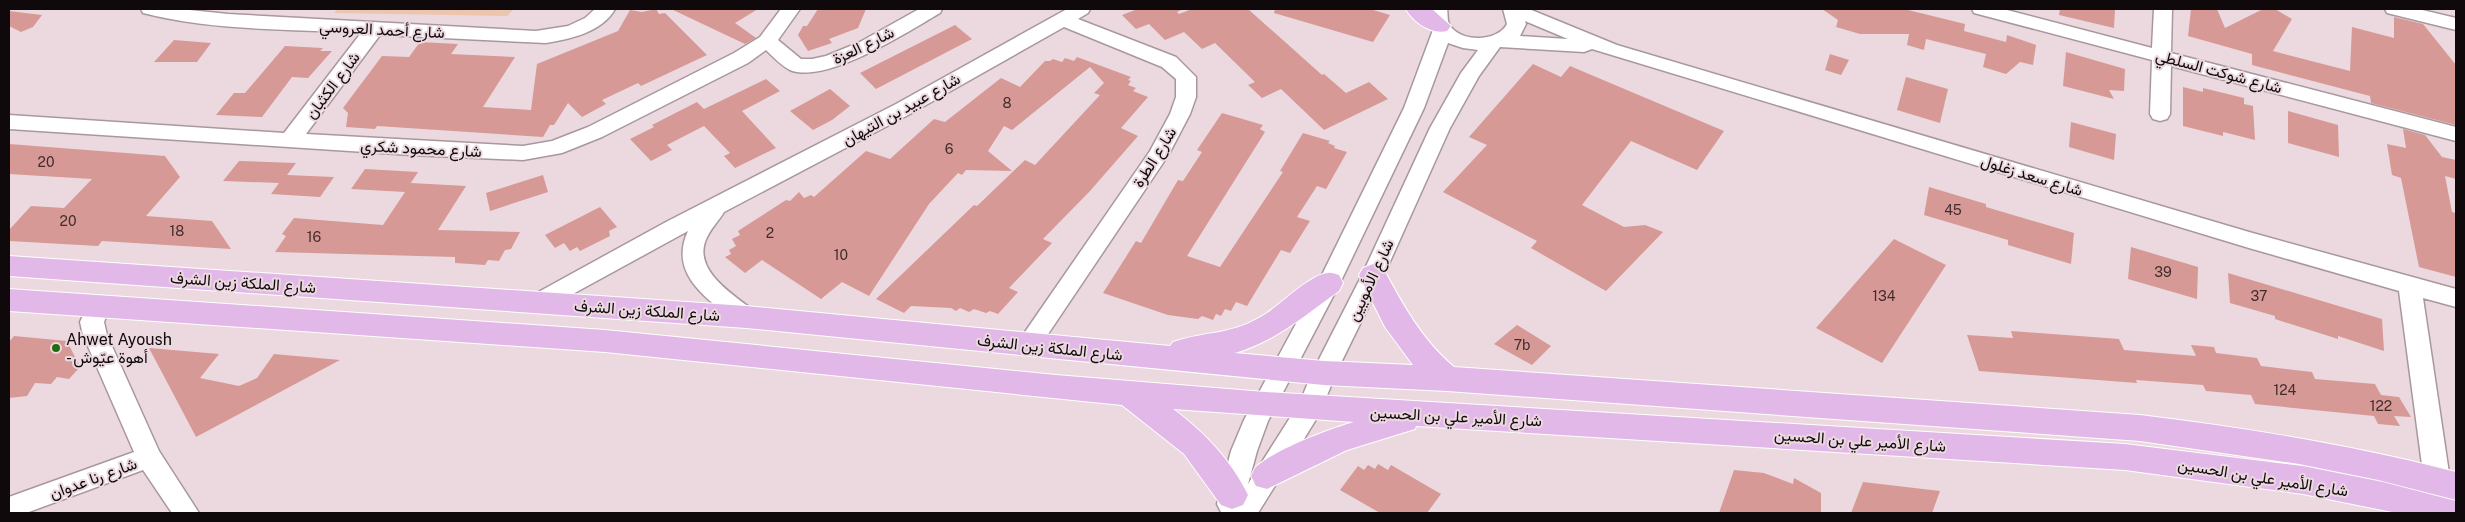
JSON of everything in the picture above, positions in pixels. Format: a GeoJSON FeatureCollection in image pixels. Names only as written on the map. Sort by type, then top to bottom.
{"type":"FeatureCollection","features":[{"type":"Feature","properties":{"kind":"main road"},"geometry":{"type":"LineString","coordinates":[[1417,9],[1440,21]]}},
{"type":"Feature","properties":{"kind":"main road","name":"شارع الملكة زين الشرف"},"geometry":{"type":"LineString","coordinates":[[9,266],[541,301],[746,317],[1284,369]]}},
{"type":"Feature","properties":{"kind":"main road"},"geometry":{"type":"LineString","coordinates":[[1373,275],[1401,331],[1427,362],[1447,379]]}},
{"type":"Feature","properties":{"kind":"main road"},"geometry":{"type":"LineString","coordinates":[[1136,356],[1209,347],[1248,337],[1262,331],[1329,283]]}},
{"type":"Feature","properties":{"kind":"main road","name":"شارع الملكة زين الشرف"},"geometry":{"type":"LineString","coordinates":[[9,300],[605,341],[784,361],[1266,404]]}},
{"type":"Feature","properties":{"kind":"main road","name":"شارع الأمير علي بن الحسين"},"geometry":{"type":"LineString","coordinates":[[1284,369],[2140,428],[2228,438],[2341,459],[2447,483]]}},
{"type":"Feature","properties":{"kind":"main road"},"geometry":{"type":"LineString","coordinates":[[1127,392],[1168,422],[1202,453],[1235,507]]}},
{"type":"Feature","properties":{"kind":"main road","name":"شارع الأمير علي بن الحسين"},"geometry":{"type":"LineString","coordinates":[[1266,404],[2125,457],[2303,480],[2383,496],[2450,513]]}},
{"type":"Feature","properties":{"kind":"main road"},"geometry":{"type":"LineString","coordinates":[[1267,476],[1302,456],[1340,438],[1430,413]]}},
{"type":"Feature","properties":{"kind":"street","name":"شارع أحمد العروسي"},"geometry":{"type":"LineString","coordinates":[[150,9],[374,29],[552,36],[583,27],[606,9]]}},
{"type":"Feature","properties":{"kind":"street","name":"شارع محمود شكري"},"geometry":{"type":"LineString","coordinates":[[9,122],[494,152],[541,151],[572,142],[641,110],[741,58],[767,40],[791,9]]}},
{"type":"Feature","properties":{"kind":"street","name":"شارع العزة"},"geometry":{"type":"LineString","coordinates":[[767,40],[796,64],[820,64],[846,55],[933,9]]}},
{"type":"Feature","properties":{"kind":"street","name":"شارع عبيد بن التيهان"},"geometry":{"type":"LineString","coordinates":[[541,301],[651,240],[903,109],[1082,9]]}},
{"type":"Feature","properties":{"kind":"street","name":"شارع سعد زغلول"},"geometry":{"type":"LineString","coordinates":[[1512,9],[1610,48],[2249,240],[2456,298]]}},
{"type":"Feature","properties":{"kind":"street","name":"شارع الأمويين"},"geometry":{"type":"LineString","coordinates":[[1235,507],[1267,476],[1311,406],[1324,373],[1373,275],[1440,128],[1471,73],[1497,42],[1515,31],[1517,17],[1512,9]]}},
{"type":"Feature","properties":{"kind":"street","name":"شارع شوكت السلطي"},"geometry":{"type":"LineString","coordinates":[[1981,9],[2456,134]]}},
{"type":"Feature","properties":{"kind":"street"},"geometry":{"type":"LineString","coordinates":[[2160,114],[2163,9]]}},
{"type":"Feature","properties":{"kind":"street"},"geometry":{"type":"LineString","coordinates":[[2394,9],[2456,24]]}},
{"type":"Feature","properties":{"kind":"street","name":"شارع الطرة"},"geometry":{"type":"LineString","coordinates":[[1028,345],[1159,154],[1180,114],[1187,86],[1186,77],[1169,62],[1062,19]]}},
{"type":"Feature","properties":{"kind":"street","name":"شارع سعد زغلول"},"geometry":{"type":"LineString","coordinates":[[1440,21],[1464,42],[1555,43],[1610,48]]}},
{"type":"Feature","properties":{"kind":"street"},"geometry":{"type":"LineString","coordinates":[[1235,507],[1244,451],[1256,420],[1329,283],[1414,108],[1430,68],[1440,21]]}},
{"type":"Feature","properties":{"kind":"street","name":"شارع الكثبان"},"geometry":{"type":"LineString","coordinates":[[290,140],[374,29]]}},
{"type":"Feature","properties":{"kind":"street","name":"شارع عبيد بن التيهان"},"geometry":{"type":"LineString","coordinates":[[719,206],[700,225],[694,236],[691,246],[692,260],[699,274],[716,293],[746,317]]}},
{"type":"Feature","properties":{"kind":"street"},"geometry":{"type":"LineString","coordinates":[[2410,285],[2447,483]]}},
{"type":"Feature","properties":{"kind":"street"},"geometry":{"type":"LineString","coordinates":[[98,307],[92,322],[93,329],[148,457],[186,513]]}},
{"type":"Feature","properties":{"kind":"street","name":"شارع رنا عدوان"},"geometry":{"type":"LineString","coordinates":[[9,508],[148,457]]}},
{"type":"Feature","properties":{"kind":"shaded area"},"geometry":{"type":"Polygon","coordinates":[[[338,9],[514,9],[507,16],[334,13],[338,9]]]}},
{"type":"Feature","properties":{"kind":"building"},"geometry":{"type":"Polygon","coordinates":[[[656,9],[659,14],[665,13],[707,55],[641,86],[638,83],[602,100],[606,104],[582,117],[568,103],[554,125],[550,125],[543,137],[377,126],[375,129],[346,127],[348,113],[343,108],[382,56],[409,57],[420,42],[458,44],[451,54],[515,57],[483,107],[531,110],[537,64],[618,31],[630,10],[642,12],[656,9]]]}},
{"type":"Feature","properties":{"kind":"building"},"geometry":{"type":"Polygon","coordinates":[[[671,9],[758,9],[735,23],[756,38],[745,44],[671,9]]]}},
{"type":"Feature","properties":{"kind":"building"},"geometry":{"type":"Polygon","coordinates":[[[818,9],[866,9],[858,28],[829,39],[832,43],[808,51],[798,35],[803,26],[807,26],[818,9]]]}},
{"type":"Feature","properties":{"kind":"building"},"geometry":{"type":"Polygon","coordinates":[[[1134,9],[1183,9],[1177,12],[1179,14],[1192,9],[1248,9],[1322,75],[1324,74],[1346,93],[1369,82],[1388,99],[1324,130],[1281,89],[1262,98],[1248,85],[1255,82],[1215,43],[1202,49],[1184,32],[1165,40],[1149,24],[1136,29],[1122,15],[1134,9]]]}},
{"type":"Feature","properties":{"kind":"building"},"geometry":{"type":"Polygon","coordinates":[[[1275,9],[1370,9],[1390,15],[1373,42],[1274,13],[1275,9]]]}},
{"type":"Feature","properties":{"kind":"building"},"geometry":{"type":"Polygon","coordinates":[[[1822,9],[1904,9],[1965,24],[1964,31],[2006,42],[2007,35],[2036,45],[2033,65],[2020,62],[2006,74],[1983,67],[1986,54],[1926,39],[1924,50],[1907,45],[1909,34],[1860,34],[1836,27],[1838,20],[1822,9]]]}},
{"type":"Feature","properties":{"kind":"building"},"geometry":{"type":"Polygon","coordinates":[[[2060,9],[2115,9],[2114,28],[2059,15],[2060,9]]]}},
{"type":"Feature","properties":{"kind":"building"},"geometry":{"type":"Polygon","coordinates":[[[2191,9],[2217,9],[2225,28],[2263,9],[2275,9],[2292,19],[2273,51],[2350,71],[2352,27],[2394,38],[2394,17],[2423,24],[2456,65],[2456,125],[2371,103],[2370,96],[2252,65],[2252,54],[2188,36],[2191,9]]]}},
{"type":"Feature","properties":{"kind":"building"},"geometry":{"type":"Polygon","coordinates":[[[9,11],[42,15],[33,27],[21,32],[9,26],[9,11]]]}},
{"type":"Feature","properties":{"kind":"building"},"geometry":{"type":"Polygon","coordinates":[[[955,25],[972,39],[876,89],[860,73],[955,25]]]}},
{"type":"Feature","properties":{"kind":"building"},"geometry":{"type":"Polygon","coordinates":[[[174,40],[211,43],[197,62],[154,62],[174,40]]]}},
{"type":"Feature","properties":{"kind":"building"},"geometry":{"type":"Polygon","coordinates":[[[285,46],[323,48],[320,51],[332,51],[308,78],[292,77],[262,117],[216,115],[234,93],[245,93],[285,46]]]}},
{"type":"Feature","properties":{"kind":"building"},"geometry":{"type":"Polygon","coordinates":[[[2066,52],[2125,69],[2124,91],[2109,90],[2114,99],[2063,86],[2066,52]]]}},
{"type":"Feature","properties":{"kind":"building"},"geometry":{"type":"Polygon","coordinates":[[[1830,54],[1849,60],[1841,75],[1825,70],[1830,54]]]}},
{"type":"Feature","properties":{"kind":"building"},"geometry":{"type":"Polygon","coordinates":[[[1077,57],[1131,77],[1128,80],[1131,81],[1128,85],[1136,88],[1133,91],[1148,97],[1121,128],[1138,136],[1090,191],[1043,239],[1052,243],[1009,288],[1018,292],[998,314],[974,309],[969,312],[960,308],[956,311],[951,308],[911,306],[904,313],[876,299],[974,205],[977,206],[1025,160],[1035,165],[1100,95],[1094,93],[1104,83],[1090,67],[1012,130],[1004,126],[988,151],[1012,171],[966,170],[962,175],[958,173],[929,204],[869,296],[842,282],[821,299],[762,260],[745,273],[725,257],[731,254],[729,250],[736,246],[732,239],[740,235],[738,231],[786,200],[790,201],[799,192],[804,198],[811,195],[814,197],[866,151],[890,159],[934,119],[945,122],[1001,78],[1020,87],[1045,61],[1053,59],[1062,62],[1065,58],[1074,61],[1077,57]]]}},
{"type":"Feature","properties":{"kind":"building"},"geometry":{"type":"Polygon","coordinates":[[[1533,64],[1561,77],[1570,66],[1724,131],[1697,170],[1631,141],[1582,205],[1624,227],[1645,225],[1663,232],[1606,291],[1531,248],[1537,241],[1443,192],[1487,145],[1469,137],[1533,64]]]}},
{"type":"Feature","properties":{"kind":"building"},"geometry":{"type":"Polygon","coordinates":[[[1906,77],[1948,89],[1940,123],[1897,110],[1906,77]]]}},
{"type":"Feature","properties":{"kind":"building"},"geometry":{"type":"Polygon","coordinates":[[[766,79],[780,91],[742,111],[776,148],[735,168],[724,156],[730,153],[704,126],[667,145],[672,150],[651,161],[630,139],[654,127],[652,125],[697,102],[704,109],[766,79]]]}},
{"type":"Feature","properties":{"kind":"building"},"geometry":{"type":"Polygon","coordinates":[[[2183,87],[2203,92],[2203,88],[2244,98],[2244,104],[2253,106],[2255,140],[2223,132],[2223,136],[2183,126],[2183,87]]]}},
{"type":"Feature","properties":{"kind":"building"},"geometry":{"type":"Polygon","coordinates":[[[830,89],[850,106],[832,120],[813,130],[790,111],[830,89]]]}},
{"type":"Feature","properties":{"kind":"building"},"geometry":{"type":"Polygon","coordinates":[[[2288,111],[2338,125],[2339,157],[2288,143],[2288,111]]]}},
{"type":"Feature","properties":{"kind":"building"},"geometry":{"type":"Polygon","coordinates":[[[1222,113],[1263,125],[1260,129],[1265,132],[1187,256],[1220,267],[1283,172],[1280,171],[1303,133],[1330,141],[1328,143],[1335,146],[1334,148],[1347,152],[1326,189],[1317,186],[1297,217],[1310,221],[1290,253],[1281,250],[1247,306],[1236,302],[1231,311],[1225,309],[1221,316],[1216,314],[1213,320],[1202,316],[1198,319],[1168,315],[1103,293],[1136,241],[1141,243],[1178,180],[1183,181],[1202,152],[1197,150],[1222,113]]]}},
{"type":"Feature","properties":{"kind":"building"},"geometry":{"type":"Polygon","coordinates":[[[2071,122],[2116,134],[2114,160],[2069,147],[2071,122]]]}},
{"type":"Feature","properties":{"kind":"building"},"geometry":{"type":"Polygon","coordinates":[[[2403,129],[2425,135],[2442,157],[2456,160],[2456,179],[2445,176],[2452,212],[2456,213],[2456,277],[2419,267],[2401,178],[2392,175],[2387,144],[2406,148],[2403,129]]]}},
{"type":"Feature","properties":{"kind":"building"},"geometry":{"type":"Polygon","coordinates":[[[9,144],[165,156],[180,177],[146,216],[212,221],[231,249],[102,241],[98,246],[9,241],[9,230],[31,206],[64,208],[92,179],[9,174],[9,144]]]}},
{"type":"Feature","properties":{"kind":"building"},"geometry":{"type":"Polygon","coordinates":[[[239,161],[296,163],[287,175],[334,177],[320,197],[271,194],[279,183],[223,181],[239,161]]]}},
{"type":"Feature","properties":{"kind":"building"},"geometry":{"type":"Polygon","coordinates":[[[365,169],[418,172],[405,192],[351,189],[365,169]]]}},
{"type":"Feature","properties":{"kind":"building"},"geometry":{"type":"Polygon","coordinates":[[[543,175],[548,192],[490,211],[486,193],[543,175]]]}},
{"type":"Feature","properties":{"kind":"building"},"geometry":{"type":"Polygon","coordinates":[[[411,183],[466,186],[438,230],[520,232],[511,249],[505,250],[499,261],[488,260],[485,265],[455,263],[455,257],[275,252],[286,236],[282,234],[294,218],[383,225],[411,183]]]}},
{"type":"Feature","properties":{"kind":"building"},"geometry":{"type":"Polygon","coordinates":[[[1929,187],[1986,204],[1986,207],[2074,233],[2071,264],[2008,245],[2008,240],[1924,215],[1929,187]]]}},
{"type":"Feature","properties":{"kind":"building"},"geometry":{"type":"Polygon","coordinates":[[[600,207],[617,227],[609,231],[610,236],[580,251],[577,247],[570,251],[564,243],[555,248],[545,235],[600,207]]]}},
{"type":"Feature","properties":{"kind":"building"},"geometry":{"type":"Polygon","coordinates":[[[1894,239],[1946,265],[1882,363],[1816,328],[1894,239]]]}},
{"type":"Feature","properties":{"kind":"building"},"geometry":{"type":"Polygon","coordinates":[[[2131,247],[2198,267],[2197,299],[2128,279],[2131,247]]]}},
{"type":"Feature","properties":{"kind":"building"},"geometry":{"type":"Polygon","coordinates":[[[2228,273],[2382,319],[2384,351],[2338,336],[2338,339],[2275,319],[2275,316],[2230,303],[2228,273]]]}},
{"type":"Feature","properties":{"kind":"building"},"geometry":{"type":"Polygon","coordinates":[[[1517,325],[1551,346],[1532,365],[1494,344],[1517,325]]]}},
{"type":"Feature","properties":{"kind":"building"},"geometry":{"type":"Polygon","coordinates":[[[2011,331],[2119,339],[2124,350],[2196,356],[2191,345],[2214,347],[2216,353],[2257,358],[2261,366],[2312,372],[2315,379],[2375,384],[2381,395],[2399,397],[2411,417],[2394,416],[2400,426],[2378,424],[2374,416],[2255,404],[2251,395],[2206,391],[2203,385],[2136,380],[2137,383],[1979,371],[1967,335],[2013,338],[2011,331]]]}},
{"type":"Feature","properties":{"kind":"building"},"geometry":{"type":"Polygon","coordinates":[[[14,336],[67,341],[80,367],[69,379],[57,377],[51,384],[35,383],[27,396],[9,398],[9,342],[14,336]]]}},
{"type":"Feature","properties":{"kind":"building"},"geometry":{"type":"Polygon","coordinates":[[[149,348],[219,354],[200,378],[239,386],[257,378],[274,354],[340,360],[196,437],[149,348]]]}},
{"type":"Feature","properties":{"kind":"building"},"geometry":{"type":"Polygon","coordinates":[[[1378,464],[1388,470],[1391,465],[1441,494],[1427,513],[1380,513],[1340,490],[1358,466],[1364,470],[1368,465],[1375,469],[1378,464]]]}},
{"type":"Feature","properties":{"kind":"building"},"geometry":{"type":"Polygon","coordinates":[[[1734,470],[1764,473],[1793,484],[1794,478],[1821,493],[1821,513],[1719,513],[1734,470]]]}},
{"type":"Feature","properties":{"kind":"building"},"geometry":{"type":"Polygon","coordinates":[[[1863,482],[1940,491],[1932,513],[1851,513],[1863,482]]]}},
{"type":"Feature","properties":{"kind":"place","name":"Ahwet Ayoush - أهوة عيّوش"},"geometry":{"type":"Point","coordinates":[56,348]}}]}
